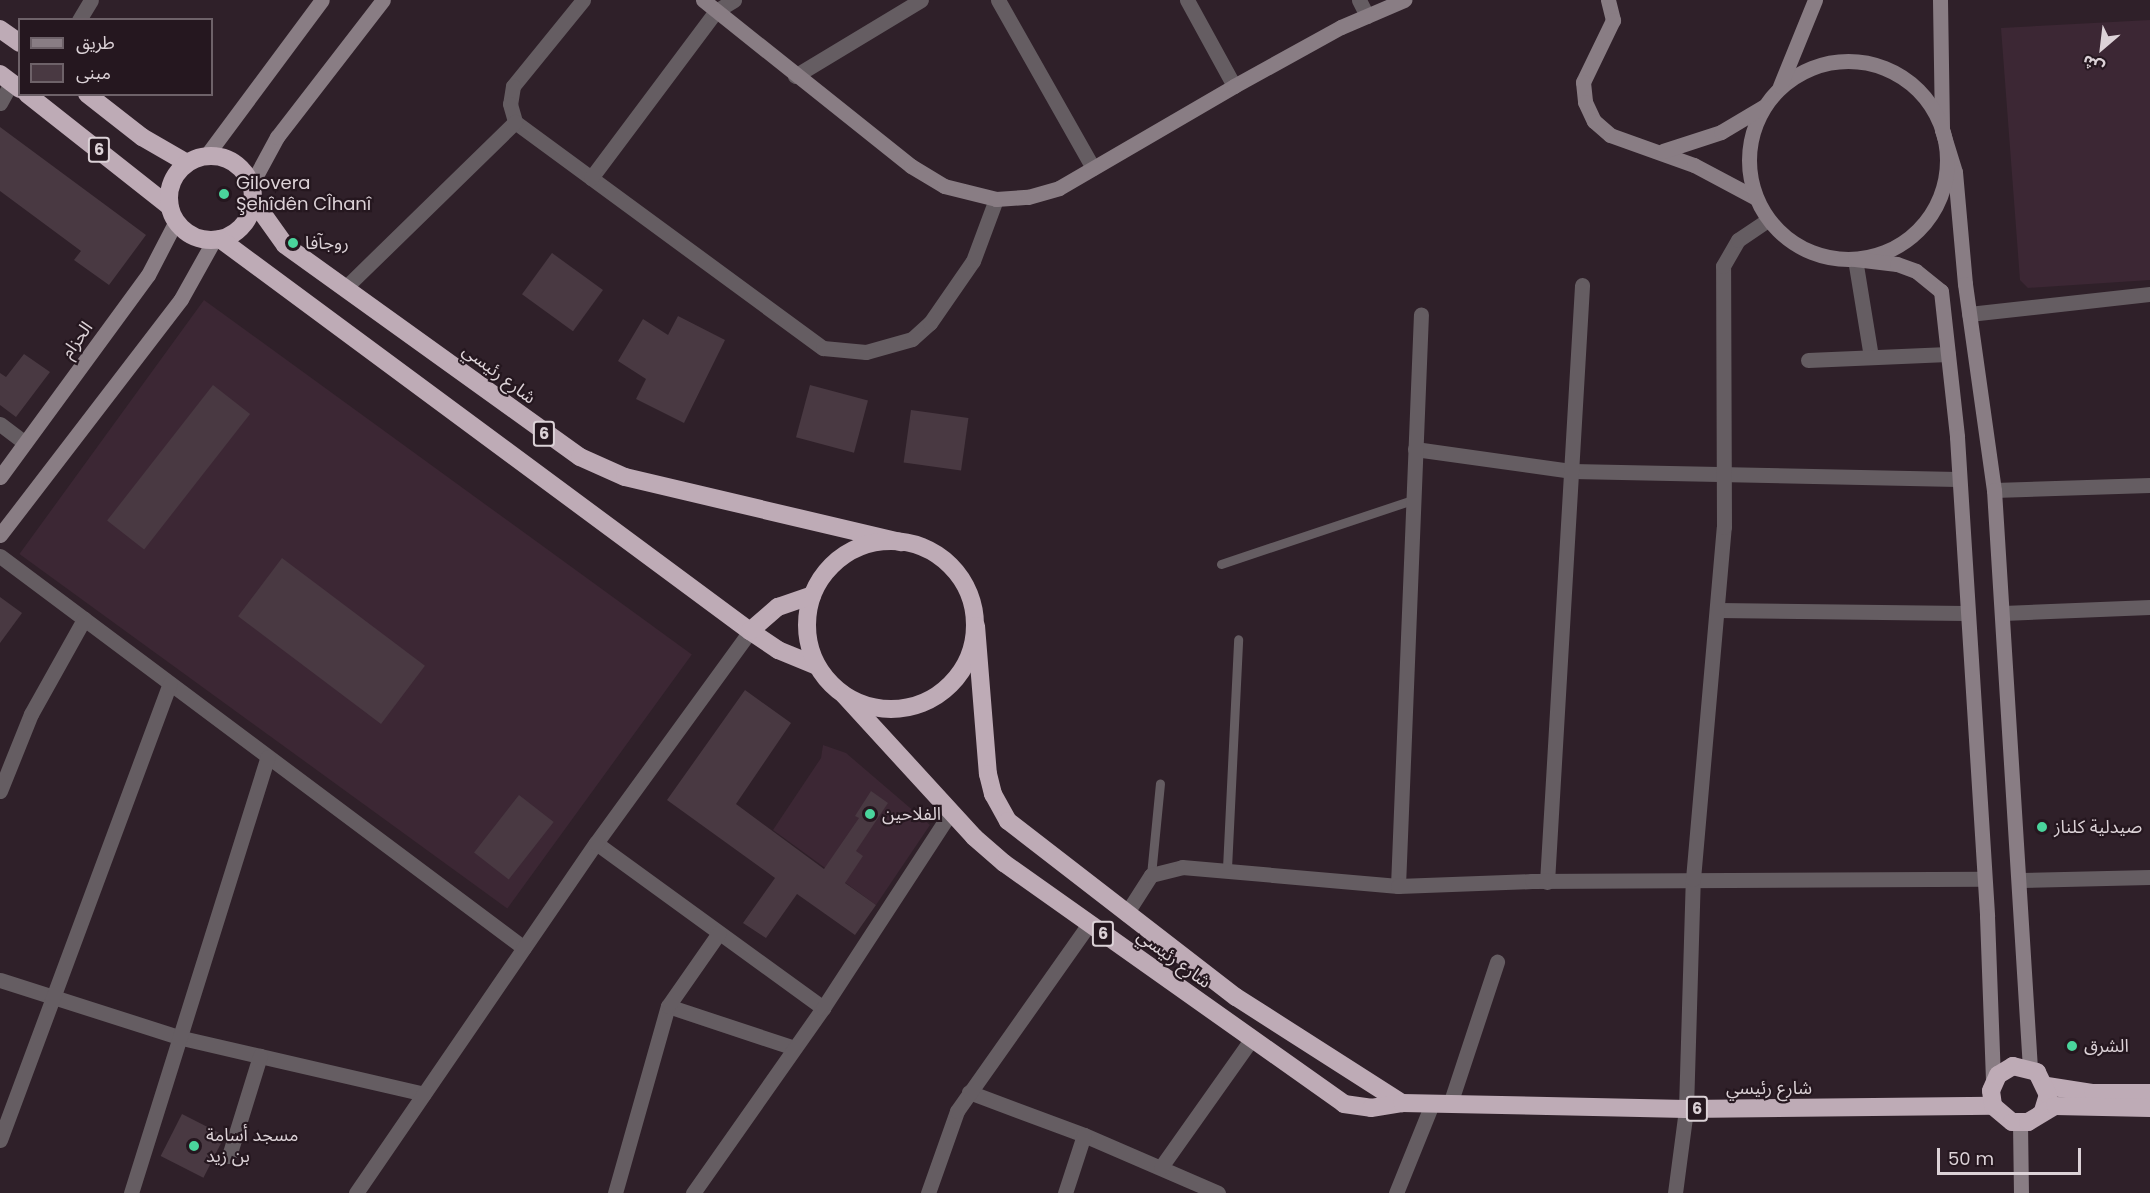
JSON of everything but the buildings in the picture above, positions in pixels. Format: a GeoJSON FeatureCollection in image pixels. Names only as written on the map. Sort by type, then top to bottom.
{"type":"FeatureCollection","features":[{"type":"Feature","properties":{"kind":"highway"},"geometry":{"type":"LineString","coordinates":[[0,29],[18,42]]}},
{"type":"Feature","properties":{"kind":"highway","name":"شارع رئيسي"},"geometry":{"type":"LineString","coordinates":[[29,96],[173,214],[192,236],[217,239],[750,631],[778,650],[817,666],[951,812],[1004,862],[1344,1104],[1371,1108],[1402,1103],[1686,1109],[1993,1106]]}},
{"type":"Feature","properties":{"kind":"highway","name":"6"},"geometry":{"type":"LineString","coordinates":[[90,96],[142,137],[187,163]]}},
{"type":"Feature","properties":{"kind":"highway"},"geometry":{"type":"LineString","coordinates":[[173,214],[171,183],[187,163],[206,156]]}},
{"type":"Feature","properties":{"kind":"highway","name":"شارع رئيسي"},"geometry":{"type":"LineString","coordinates":[[206,156],[234,162],[285,245],[347,286],[536,429],[603,469],[925,548],[954,570],[970,596],[976,626],[984,749],[993,794],[1001,810],[1020,832],[1236,997],[1402,1103]]}},
{"type":"Feature","properties":{"kind":"highway"},"geometry":{"type":"LineString","coordinates":[[217,239],[243,225],[252,192]]}},
{"type":"Feature","properties":{"kind":"highway","name":"شارع رئيسي"},"geometry":{"type":"LineString","coordinates":[[817,666],[807,631],[812,595],[825,573],[853,550],[876,542],[901,542]]}},
{"type":"Feature","properties":{"kind":"highway"},"geometry":{"type":"LineString","coordinates":[[750,631],[778,607],[812,595]]}},
{"type":"Feature","properties":{"kind":"highway","name":"شارع رئيسي"},"geometry":{"type":"LineString","coordinates":[[844,695],[866,706],[890,710],[914,706],[936,697],[954,681],[968,661],[976,626]]}},
{"type":"Feature","properties":{"kind":"highway"},"geometry":{"type":"LineString","coordinates":[[2150,1093],[2093,1093],[2047,1086],[2030,1068],[2013,1066],[1993,1083],[1993,1106],[2004,1119],[2020,1123],[2043,1111],[2067,1106],[2150,1108]]}},
{"type":"Feature","properties":{"kind":"highway"},"geometry":{"type":"LineString","coordinates":[[2043,1111],[2047,1086]]}},
{"type":"Feature","properties":{"kind":"street"},"geometry":{"type":"LineString","coordinates":[[80,18],[91,0]]}},
{"type":"Feature","properties":{"kind":"street"},"geometry":{"type":"LineString","coordinates":[[206,156],[322,0]]}},
{"type":"Feature","properties":{"kind":"street"},"geometry":{"type":"LineString","coordinates":[[252,192],[277,137],[382,0]]}},
{"type":"Feature","properties":{"kind":"street"},"geometry":{"type":"LineString","coordinates":[[583,0],[513,86],[510,105],[515,122],[823,348],[852,352],[897,345],[912,339],[930,323],[973,261],[996,199]]}},
{"type":"Feature","properties":{"kind":"street"},"geometry":{"type":"LineString","coordinates":[[703,0],[928,178],[961,192],[996,199],[1044,194],[1234,86],[1367,16],[1404,0]]}},
{"type":"Feature","properties":{"kind":"street"},"geometry":{"type":"LineString","coordinates":[[591,178],[716,11],[734,0]]}},
{"type":"Feature","properties":{"kind":"street"},"geometry":{"type":"LineString","coordinates":[[795,75],[921,0]]}},
{"type":"Feature","properties":{"kind":"street"},"geometry":{"type":"LineString","coordinates":[[998,0],[1093,168]]}},
{"type":"Feature","properties":{"kind":"street"},"geometry":{"type":"LineString","coordinates":[[1187,0],[1234,86]]}},
{"type":"Feature","properties":{"kind":"street"},"geometry":{"type":"LineString","coordinates":[[1359,0],[1367,16]]}},
{"type":"Feature","properties":{"kind":"street"},"geometry":{"type":"LineString","coordinates":[[1780,87],[1815,0]]}},
{"type":"Feature","properties":{"kind":"street"},"geometry":{"type":"LineString","coordinates":[[1855,259],[1885,253],[1902,243],[1931,216],[1944,189],[1947,159],[1942,130],[1940,0]]}},
{"type":"Feature","properties":{"kind":"street"},"geometry":{"type":"LineString","coordinates":[[1613,2],[1613,20],[1586,72],[1585,102],[1594,121],[1610,135],[1663,152],[1756,198]]}},
{"type":"Feature","properties":{"kind":"street"},"geometry":{"type":"LineString","coordinates":[[1663,152],[1721,132],[1764,106],[1780,87],[1803,71],[1830,62],[1868,64],[1886,69],[1911,83],[1930,104],[1942,130],[1955,172],[1969,314],[1994,490],[2030,1068]]}},
{"type":"Feature","properties":{"kind":"street"},"geometry":{"type":"LineString","coordinates":[[0,103],[10,82]]}},
{"type":"Feature","properties":{"kind":"street"},"geometry":{"type":"LineString","coordinates":[[1764,106],[1749,151],[1756,198],[1768,220],[1785,238],[1806,250],[1830,258],[1897,264],[1916,272],[1941,291],[1948,354],[1984,879],[1993,1083]]}},
{"type":"Feature","properties":{"kind":"street"},"geometry":{"type":"LineString","coordinates":[[347,286],[515,122]]}},
{"type":"Feature","properties":{"kind":"street","name":"الحزام"},"geometry":{"type":"LineString","coordinates":[[0,477],[148,275],[173,214]]}},
{"type":"Feature","properties":{"kind":"street"},"geometry":{"type":"LineString","coordinates":[[1675,1193],[1686,1109],[1693,879],[1719,610],[1724,477],[1723,266],[1738,240],[1768,220]]}},
{"type":"Feature","properties":{"kind":"street"},"geometry":{"type":"LineString","coordinates":[[0,535],[181,299],[217,239]]}},
{"type":"Feature","properties":{"kind":"street"},"geometry":{"type":"LineString","coordinates":[[1855,259],[1871,357]]}},
{"type":"Feature","properties":{"kind":"street"},"geometry":{"type":"LineString","coordinates":[[1547,882],[1582,285]]}},
{"type":"Feature","properties":{"kind":"street"},"geometry":{"type":"LineString","coordinates":[[1969,314],[2150,294]]}},
{"type":"Feature","properties":{"kind":"street"},"geometry":{"type":"LineString","coordinates":[[1398,886],[1421,314]]}},
{"type":"Feature","properties":{"kind":"street"},"geometry":{"type":"LineString","coordinates":[[1808,360],[1948,354]]}},
{"type":"Feature","properties":{"kind":"street"},"geometry":{"type":"LineString","coordinates":[[0,424],[25,443]]}},
{"type":"Feature","properties":{"kind":"street"},"geometry":{"type":"LineString","coordinates":[[1415,449],[1572,471],[1724,477],[1957,479]]}},
{"type":"Feature","properties":{"kind":"street"},"geometry":{"type":"LineString","coordinates":[[1994,490],[2150,485]]}},
{"type":"Feature","properties":{"kind":"street"},"geometry":{"type":"LineString","coordinates":[[0,556],[524,948]]}},
{"type":"Feature","properties":{"kind":"street"},"geometry":{"type":"LineString","coordinates":[[2003,613],[2150,607]]}},
{"type":"Feature","properties":{"kind":"street"},"geometry":{"type":"LineString","coordinates":[[1719,610],[1965,613]]}},
{"type":"Feature","properties":{"kind":"street"},"geometry":{"type":"LineString","coordinates":[[0,790],[32,714],[84,619]]}},
{"type":"Feature","properties":{"kind":"street"},"geometry":{"type":"LineString","coordinates":[[356,1193],[596,843],[750,631]]}},
{"type":"Feature","properties":{"kind":"street"},"geometry":{"type":"LineString","coordinates":[[0,1140],[170,684]]}},
{"type":"Feature","properties":{"kind":"street"},"geometry":{"type":"LineString","coordinates":[[131,1193],[182,1038],[268,757]]}},
{"type":"Feature","properties":{"kind":"street"},"geometry":{"type":"LineString","coordinates":[[693,1193],[823,1008],[951,812]]}},
{"type":"Feature","properties":{"kind":"street"},"geometry":{"type":"LineString","coordinates":[[596,843],[823,1008]]}},
{"type":"Feature","properties":{"kind":"street"},"geometry":{"type":"LineString","coordinates":[[1126,914],[1151,875],[1182,867],[1227,868],[1398,886],[1693,879],[1984,879]]}},
{"type":"Feature","properties":{"kind":"street"},"geometry":{"type":"LineString","coordinates":[[2020,879],[2150,877]]}},
{"type":"Feature","properties":{"kind":"street"},"geometry":{"type":"LineString","coordinates":[[928,1193],[957,1111],[1089,924]]}},
{"type":"Feature","properties":{"kind":"street"},"geometry":{"type":"LineString","coordinates":[[615,1193],[668,1006],[719,933]]}},
{"type":"Feature","properties":{"kind":"street"},"geometry":{"type":"LineString","coordinates":[[1396,1193],[1441,1104],[1497,962]]}},
{"type":"Feature","properties":{"kind":"street"},"geometry":{"type":"LineString","coordinates":[[0,980],[182,1038],[424,1094]]}},
{"type":"Feature","properties":{"kind":"street"},"geometry":{"type":"LineString","coordinates":[[668,1006],[794,1048]]}},
{"type":"Feature","properties":{"kind":"street"},"geometry":{"type":"LineString","coordinates":[[1161,1167],[1251,1040]]}},
{"type":"Feature","properties":{"kind":"street"},"geometry":{"type":"LineString","coordinates":[[229,1156],[260,1056]]}},
{"type":"Feature","properties":{"kind":"street"},"geometry":{"type":"LineString","coordinates":[[969,1092],[1084,1135],[1218,1193]]}},
{"type":"Feature","properties":{"kind":"street"},"geometry":{"type":"LineString","coordinates":[[2020,1123],[2021,1193]]}},
{"type":"Feature","properties":{"kind":"street"},"geometry":{"type":"LineString","coordinates":[[1065,1193],[1084,1135]]}},
{"type":"Feature","properties":{"kind":"lane"},"geometry":{"type":"LineString","coordinates":[[1221,564],[1412,500]]}},
{"type":"Feature","properties":{"kind":"lane"},"geometry":{"type":"LineString","coordinates":[[1227,868],[1238,639]]}},
{"type":"Feature","properties":{"kind":"lane"},"geometry":{"type":"LineString","coordinates":[[1151,875],[1160,783]]}},
{"type":"Feature","properties":{"kind":"shaded area"},"geometry":{"type":"Polygon","coordinates":[[[2150,20],[2150,280],[2028,288],[2020,280],[2001,28],[2150,20]]]}},
{"type":"Feature","properties":{"kind":"shaded area"},"geometry":{"type":"Polygon","coordinates":[[[204,300],[692,654],[507,908],[19,554],[204,300]]]}},
{"type":"Feature","properties":{"kind":"shaded area"},"geometry":{"type":"Polygon","coordinates":[[[823,745],[846,753],[930,825],[876,905],[773,830],[821,758],[823,745]]]}},
{"type":"Feature","properties":{"kind":"place","name":"Gilovera Şehîdên CÎhanî"},"geometry":{"type":"Point","coordinates":[224,194]}},
{"type":"Feature","properties":{"kind":"place","name":"روجآفا"},"geometry":{"type":"Point","coordinates":[293,243]}},
{"type":"Feature","properties":{"kind":"place","name":"الفلاحين"},"geometry":{"type":"Point","coordinates":[870,814]}},
{"type":"Feature","properties":{"kind":"place","name":"صيدلية كلناز"},"geometry":{"type":"Point","coordinates":[2042,827]}},
{"type":"Feature","properties":{"kind":"place","name":"الشرق"},"geometry":{"type":"Point","coordinates":[2072,1046]}},
{"type":"Feature","properties":{"kind":"place","name":"مسجد أسامة بن زيد"},"geometry":{"type":"Point","coordinates":[194,1146]}}]}
